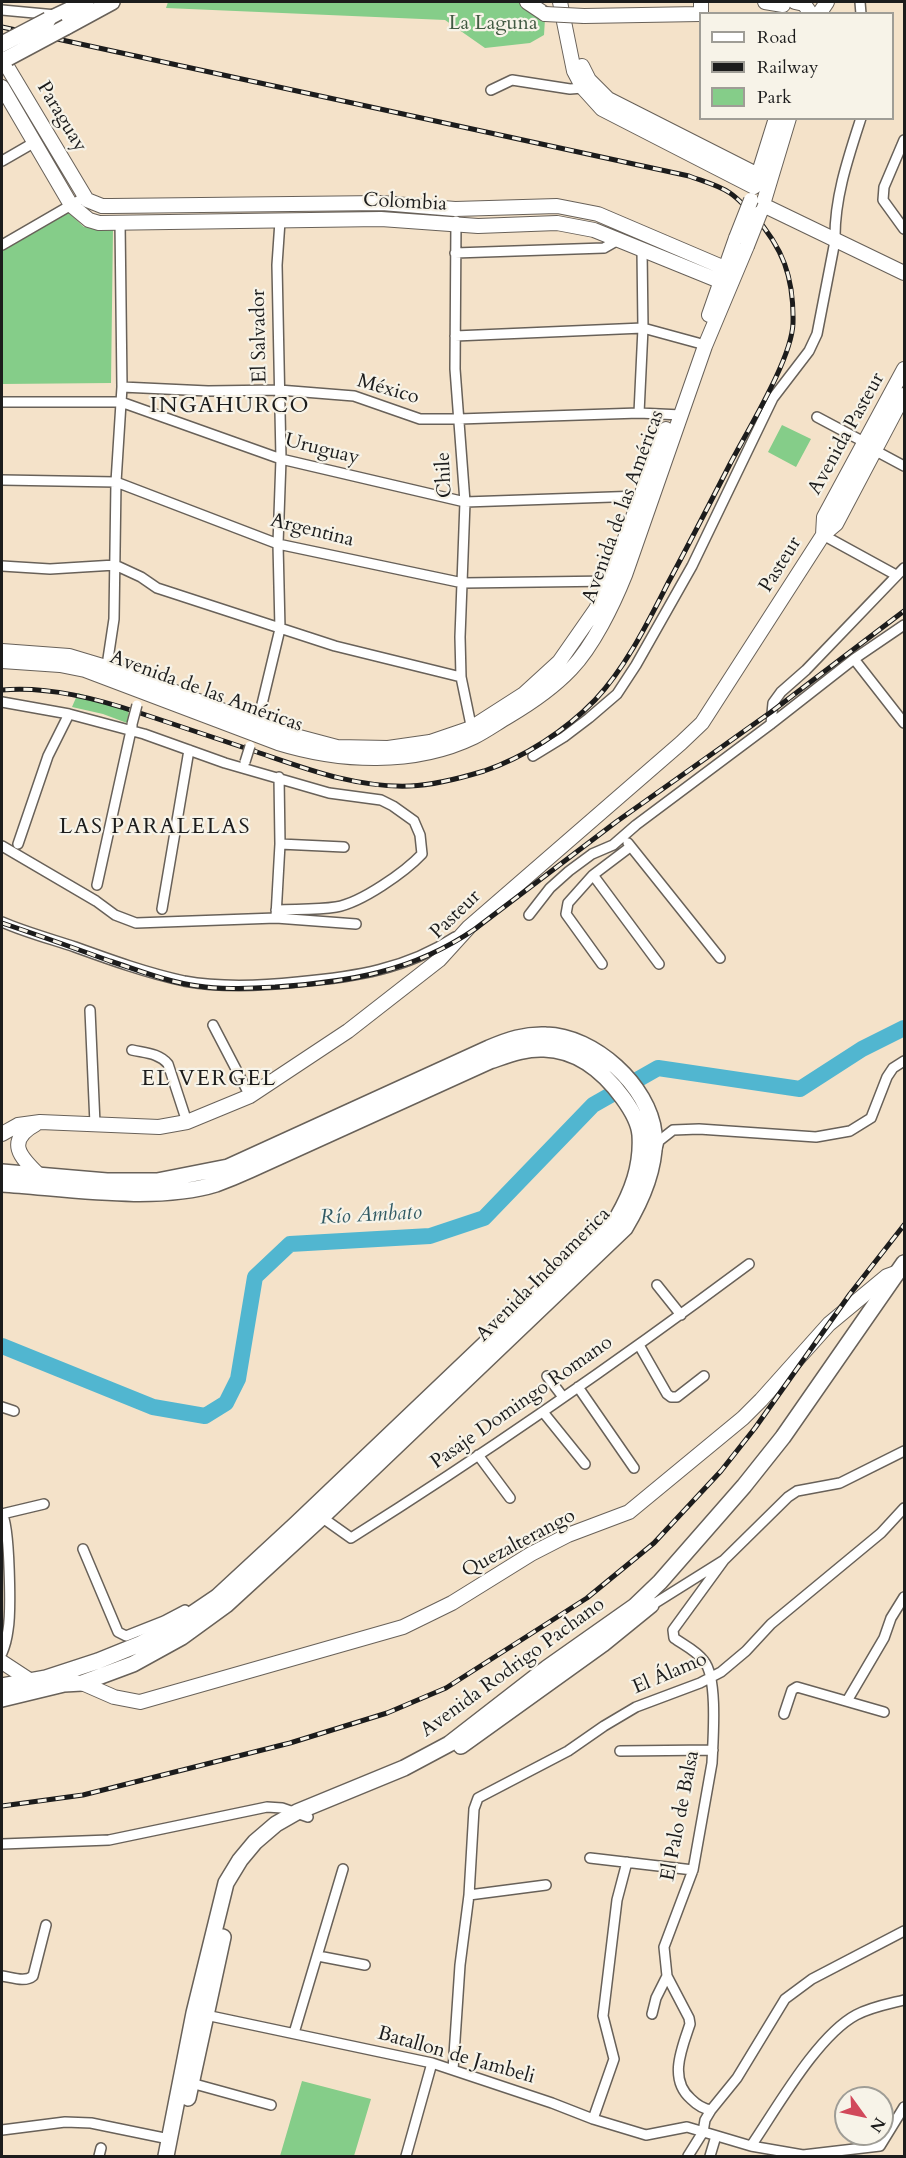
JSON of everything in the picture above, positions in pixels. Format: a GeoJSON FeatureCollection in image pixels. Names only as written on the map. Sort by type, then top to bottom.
{"type":"FeatureCollection","features":[{"type":"Feature","properties":{"kind":"main road"},"geometry":{"type":"LineString","coordinates":[[3,56],[86,2]]}},
{"type":"Feature","properties":{"kind":"main road"},"geometry":{"type":"LineString","coordinates":[[57,20],[112,2]]}},
{"type":"Feature","properties":{"kind":"main road","name":"Avenida Indoamerica"},"geometry":{"type":"LineString","coordinates":[[2,1184],[138,1193],[175,1191],[215,1184],[250,1170],[489,1054],[516,1037],[548,1035],[575,1040],[595,1051],[618,1069],[633,1085],[645,1105],[652,1159],[645,1190],[625,1228],[317,1514],[270,1548],[217,1597],[183,1620],[140,1644],[2,1699]]}},
{"type":"Feature","properties":{"kind":"main road","name":"Avenida Indoamerica"},"geometry":{"type":"LineString","coordinates":[[2,1172],[111,1182],[157,1181],[228,1167],[489,1054]]}},
{"type":"Feature","properties":{"kind":"main road","name":"Avenida Indoamerica"},"geometry":{"type":"LineString","coordinates":[[2,1686],[33,1687],[82,1683],[133,1664],[182,1637],[226,1605],[617,1218],[628,1200],[635,1181],[647,1133]]}},
{"type":"Feature","properties":{"kind":"main road","name":"Avenida Rodrigo Pachano"},"geometry":{"type":"LineString","coordinates":[[302,1814],[409,1776],[470,1741],[603,1644],[649,1607],[744,1502],[797,1435],[903,1270]]}},
{"type":"Feature","properties":{"kind":"main road","name":"Avenida Rodrigo Pachano"},"geometry":{"type":"LineString","coordinates":[[166,2157],[229,1900],[250,1860],[302,1814],[404,1768],[449,1744],[547,1668],[635,1606],[667,1574],[744,1486],[783,1437],[903,1270]]}},
{"type":"Feature","properties":{"kind":"main road","name":"Avenida Rodrigo Pachano"},"geometry":{"type":"LineString","coordinates":[[175,2157],[191,2083],[200,2014]]}},
{"type":"Feature","properties":{"kind":"street"},"geometry":{"type":"LineString","coordinates":[[529,2],[545,14],[589,11],[699,14]]}},
{"type":"Feature","properties":{"kind":"street"},"geometry":{"type":"LineString","coordinates":[[560,2],[574,71],[583,88],[602,110],[643,124],[701,153],[757,196],[835,241],[904,269]]}},
{"type":"Feature","properties":{"kind":"street"},"geometry":{"type":"LineString","coordinates":[[569,2],[578,54],[589,80],[608,99],[643,124]]}},
{"type":"Feature","properties":{"kind":"street"},"geometry":{"type":"LineString","coordinates":[[765,2],[804,4],[810,12]]}},
{"type":"Feature","properties":{"kind":"street"},"geometry":{"type":"LineString","coordinates":[[2,10],[57,20]]}},
{"type":"Feature","properties":{"kind":"street","name":"Paraguay"},"geometry":{"type":"LineString","coordinates":[[3,56],[85,197]]}},
{"type":"Feature","properties":{"kind":"street"},"geometry":{"type":"LineString","coordinates":[[492,90],[512,80],[570,89],[583,88]]}},
{"type":"Feature","properties":{"kind":"street","name":"Paraguay"},"geometry":{"type":"LineString","coordinates":[[2,87],[71,205]]}},
{"type":"Feature","properties":{"kind":"street","name":"Avenida de las Américas"},"geometry":{"type":"LineString","coordinates":[[757,196],[776,120]]}},
{"type":"Feature","properties":{"kind":"street","name":"Avenida de las Américas"},"geometry":{"type":"LineString","coordinates":[[616,581],[676,414],[698,343],[728,277],[757,196],[788,120]]}},
{"type":"Feature","properties":{"kind":"street"},"geometry":{"type":"LineString","coordinates":[[533,756],[589,718],[616,694],[636,665],[692,566],[773,398],[809,351],[817,334],[835,241],[834,228],[841,183],[860,120]]}},
{"type":"Feature","properties":{"kind":"street"},"geometry":{"type":"LineString","coordinates":[[904,140],[884,187],[883,200],[904,229]]}},
{"type":"Feature","properties":{"kind":"street"},"geometry":{"type":"LineString","coordinates":[[2,161],[35,142]]}},
{"type":"Feature","properties":{"kind":"street"},"geometry":{"type":"LineString","coordinates":[[2,245],[85,197]]}},
{"type":"Feature","properties":{"kind":"street","name":"Colombia"},"geometry":{"type":"LineString","coordinates":[[85,197],[102,206],[382,203],[455,209],[557,206],[598,214],[728,277]]}},
{"type":"Feature","properties":{"kind":"street","name":"Colombia"},"geometry":{"type":"LineString","coordinates":[[71,205],[89,220],[99,223],[381,219],[456,226],[557,223],[594,230],[642,250],[728,277]]}},
{"type":"Feature","properties":{"kind":"street","name":"Chile"},"geometry":{"type":"LineString","coordinates":[[455,209],[455,336],[465,502],[460,637],[461,677],[472,732]]}},
{"type":"Feature","properties":{"kind":"street","name":"El Salvador"},"geometry":{"type":"LineString","coordinates":[[245,765],[280,629],[278,544],[281,459],[277,265],[280,221]]}},
{"type":"Feature","properties":{"kind":"street"},"geometry":{"type":"LineString","coordinates":[[106,672],[114,620],[116,482],[122,387],[120,222]]}},
{"type":"Feature","properties":{"kind":"street"},"geometry":{"type":"LineString","coordinates":[[455,253],[604,248],[618,240]]}},
{"type":"Feature","properties":{"kind":"street"},"geometry":{"type":"LineString","coordinates":[[639,413],[643,328],[642,250]]}},
{"type":"Feature","properties":{"kind":"street","name":"Avenida de las Américas"},"geometry":{"type":"LineString","coordinates":[[2,662],[25,661],[106,672],[142,691],[254,735],[337,747],[388,748],[430,742],[472,732],[533,702],[572,668],[609,611],[641,496],[705,346],[728,277]]}},
{"type":"Feature","properties":{"kind":"street"},"geometry":{"type":"LineString","coordinates":[[455,336],[643,328],[698,343]]}},
{"type":"Feature","properties":{"kind":"street","name":"Avenida Pasteur"},"geometry":{"type":"LineString","coordinates":[[823,535],[824,517],[904,369]]}},
{"type":"Feature","properties":{"kind":"street","name":"México"},"geometry":{"type":"LineString","coordinates":[[122,387],[208,391],[279,390],[354,396],[420,418],[676,414]]}},
{"type":"Feature","properties":{"kind":"street","name":"Avenida Pasteur"},"geometry":{"type":"LineString","coordinates":[[823,535],[836,524],[904,395]]}},
{"type":"Feature","properties":{"kind":"street","name":"Uruguay"},"geometry":{"type":"LineString","coordinates":[[2,402],[121,402],[281,459],[465,502],[641,496]]}},
{"type":"Feature","properties":{"kind":"street"},"geometry":{"type":"LineString","coordinates":[[817,417],[864,442]]}},
{"type":"Feature","properties":{"kind":"street"},"geometry":{"type":"LineString","coordinates":[[876,451],[904,466]]}},
{"type":"Feature","properties":{"kind":"street","name":"Argentina"},"geometry":{"type":"LineString","coordinates":[[2,480],[116,482],[278,544],[463,583],[616,581]]}},
{"type":"Feature","properties":{"kind":"street"},"geometry":{"type":"LineString","coordinates":[[823,535],[896,576]]}},
{"type":"Feature","properties":{"kind":"street","name":"Pasteur"},"geometry":{"type":"LineString","coordinates":[[2,1134],[18,1125],[40,1122],[159,1127],[187,1122],[250,1096],[348,1030],[439,960],[469,927],[702,723],[823,535]]}},
{"type":"Feature","properties":{"kind":"street"},"geometry":{"type":"LineString","coordinates":[[2,566],[50,569],[115,565],[141,577],[157,588],[280,629],[335,646],[461,677]]}},
{"type":"Feature","properties":{"kind":"street"},"geometry":{"type":"LineString","coordinates":[[771,724],[773,703],[781,692],[806,670],[904,568]]}},
{"type":"Feature","properties":{"kind":"street"},"geometry":{"type":"LineString","coordinates":[[529,915],[550,888],[568,871],[592,854],[613,845],[854,659],[904,626]]}},
{"type":"Feature","properties":{"kind":"street","name":"Avenida de las Américas"},"geometry":{"type":"LineString","coordinates":[[2,651],[69,656],[254,735]]}},
{"type":"Feature","properties":{"kind":"street"},"geometry":{"type":"LineString","coordinates":[[854,659],[904,723]]}},
{"type":"Feature","properties":{"kind":"street"},"geometry":{"type":"LineString","coordinates":[[97,885],[142,691]]}},
{"type":"Feature","properties":{"kind":"street"},"geometry":{"type":"LineString","coordinates":[[2,702],[132,728],[189,750],[245,765],[329,793],[381,800],[414,821],[422,843],[422,854],[371,894],[338,907],[276,914],[136,923],[125,920],[2,846]]}},
{"type":"Feature","properties":{"kind":"street"},"geometry":{"type":"LineString","coordinates":[[18,844],[45,763],[69,714]]}},
{"type":"Feature","properties":{"kind":"street"},"geometry":{"type":"LineString","coordinates":[[162,909],[189,750]]}},
{"type":"Feature","properties":{"kind":"street"},"geometry":{"type":"LineString","coordinates":[[276,914],[280,844],[279,777]]}},
{"type":"Feature","properties":{"kind":"street"},"geometry":{"type":"LineString","coordinates":[[624,836],[720,958]]}},
{"type":"Feature","properties":{"kind":"street"},"geometry":{"type":"LineString","coordinates":[[280,844],[344,847]]}},
{"type":"Feature","properties":{"kind":"street"},"geometry":{"type":"LineString","coordinates":[[602,964],[566,914],[568,903],[593,875],[630,846]]}},
{"type":"Feature","properties":{"kind":"street"},"geometry":{"type":"LineString","coordinates":[[593,875],[659,964]]}},
{"type":"Feature","properties":{"kind":"street"},"geometry":{"type":"LineString","coordinates":[[276,914],[356,924]]}},
{"type":"Feature","properties":{"kind":"street"},"geometry":{"type":"LineString","coordinates":[[2,922],[132,967],[186,981],[222,986],[287,984],[351,977],[379,971],[409,962],[469,927]]}},
{"type":"Feature","properties":{"kind":"street"},"geometry":{"type":"LineString","coordinates":[[90,1010],[95,1124]]}},
{"type":"Feature","properties":{"kind":"street"},"geometry":{"type":"LineString","coordinates":[[213,1025],[250,1096]]}},
{"type":"Feature","properties":{"kind":"street"},"geometry":{"type":"LineString","coordinates":[[132,1050],[155,1054],[168,1064],[187,1122]]}},
{"type":"Feature","properties":{"kind":"street"},"geometry":{"type":"LineString","coordinates":[[652,1159],[659,1141],[673,1130],[699,1129],[816,1137],[850,1131],[871,1118],[892,1068],[904,1061]]}},
{"type":"Feature","properties":{"kind":"street"},"geometry":{"type":"LineString","coordinates":[[39,1175],[20,1156],[18,1148],[24,1131],[40,1122]]}},
{"type":"Feature","properties":{"kind":"street","name":"Pasaje Domingo Romano"},"geometry":{"type":"LineString","coordinates":[[317,1514],[351,1538],[439,1483],[543,1412],[749,1264]]}},
{"type":"Feature","properties":{"kind":"street","name":"Quezalterango"},"geometry":{"type":"LineString","coordinates":[[82,1683],[114,1697],[140,1702],[403,1626],[452,1603],[531,1554],[568,1535],[628,1512],[761,1400],[829,1324],[887,1276],[903,1270]]}},
{"type":"Feature","properties":{"kind":"street"},"geometry":{"type":"LineString","coordinates":[[657,1285],[681,1315]]}},
{"type":"Feature","properties":{"kind":"street"},"geometry":{"type":"LineString","coordinates":[[639,1345],[667,1394],[671,1397],[677,1397],[704,1376]]}},
{"type":"Feature","properties":{"kind":"street"},"geometry":{"type":"LineString","coordinates":[[547,1376],[563,1397]]}},
{"type":"Feature","properties":{"kind":"street"},"geometry":{"type":"LineString","coordinates":[[579,1387],[634,1468]]}},
{"type":"Feature","properties":{"kind":"street"},"geometry":{"type":"LineString","coordinates":[[2,1407],[14,1411]]}},
{"type":"Feature","properties":{"kind":"street"},"geometry":{"type":"LineString","coordinates":[[543,1412],[585,1464]]}},
{"type":"Feature","properties":{"kind":"street"},"geometry":{"type":"LineString","coordinates":[[712,1677],[705,1661],[673,1635],[676,1623],[688,1611],[724,1560],[796,1491],[840,1483],[904,1451]]}},
{"type":"Feature","properties":{"kind":"street"},"geometry":{"type":"LineString","coordinates":[[478,1455],[510,1498]]}},
{"type":"Feature","properties":{"kind":"street"},"geometry":{"type":"LineString","coordinates":[[2,1653],[9,1629],[5,1552],[6,1520],[2,1514],[44,1504]]}},
{"type":"Feature","properties":{"kind":"street","name":"El Álamo"},"geometry":{"type":"LineString","coordinates":[[469,1895],[474,1809],[482,1795],[568,1750],[636,1707],[700,1683],[735,1662],[771,1624],[881,1533],[904,1508]]}},
{"type":"Feature","properties":{"kind":"street"},"geometry":{"type":"LineString","coordinates":[[83,1549],[114,1626],[118,1632],[126,1636],[181,1613],[224,1583],[262,1548],[270,1548]]}},
{"type":"Feature","properties":{"kind":"street"},"geometry":{"type":"LineString","coordinates":[[649,1607],[724,1560]]}},
{"type":"Feature","properties":{"kind":"street"},"geometry":{"type":"LineString","coordinates":[[847,1701],[884,1638],[891,1618],[904,1597]]}},
{"type":"Feature","properties":{"kind":"street"},"geometry":{"type":"LineString","coordinates":[[2,1662],[33,1687]]}},
{"type":"Feature","properties":{"kind":"street","name":"El Palo de Balsa"},"geometry":{"type":"LineString","coordinates":[[711,2110],[696,2104],[686,2095],[679,2078],[678,2067],[690,2024],[667,1976],[664,1947],[693,1870],[712,1763],[712,1677]]}},
{"type":"Feature","properties":{"kind":"street"},"geometry":{"type":"LineString","coordinates":[[784,1714],[792,1690],[797,1687],[884,1712]]}},
{"type":"Feature","properties":{"kind":"street"},"geometry":{"type":"LineString","coordinates":[[620,1751],[713,1750]]}},
{"type":"Feature","properties":{"kind":"street"},"geometry":{"type":"LineString","coordinates":[[2,1844],[109,1840],[267,1807],[302,1814]]}},
{"type":"Feature","properties":{"kind":"street"},"geometry":{"type":"LineString","coordinates":[[590,1858],[693,1870]]}},
{"type":"Feature","properties":{"kind":"street"},"geometry":{"type":"LineString","coordinates":[[593,2119],[614,2059],[603,2016],[617,1900],[627,1863]]}},
{"type":"Feature","properties":{"kind":"street"},"geometry":{"type":"LineString","coordinates":[[294,2033],[343,1869]]}},
{"type":"Feature","properties":{"kind":"street"},"geometry":{"type":"LineString","coordinates":[[453,2070],[459,1965],[469,1895],[546,1885]]}},
{"type":"Feature","properties":{"kind":"street"},"geometry":{"type":"LineString","coordinates":[[2,1976],[24,1980],[33,1976],[46,1925]]}},
{"type":"Feature","properties":{"kind":"street"},"geometry":{"type":"LineString","coordinates":[[688,2157],[703,2132],[705,2120],[711,2110],[737,2078],[785,1999],[812,1979],[904,1931]]}},
{"type":"Feature","properties":{"kind":"street"},"geometry":{"type":"LineString","coordinates":[[318,1956],[365,1965]]}},
{"type":"Feature","properties":{"kind":"street"},"geometry":{"type":"LineString","coordinates":[[652,2014],[656,1998],[667,1976]]}},
{"type":"Feature","properties":{"kind":"street"},"geometry":{"type":"LineString","coordinates":[[751,2146],[812,2057],[840,2026],[856,2015],[873,2008],[904,2000]]}},
{"type":"Feature","properties":{"kind":"street","name":"Batallon de Jambeli"},"geometry":{"type":"LineString","coordinates":[[200,2014],[432,2063],[646,2135],[687,2127],[751,2146],[803,2155],[874,2152]]}},
{"type":"Feature","properties":{"kind":"street"},"geometry":{"type":"LineString","coordinates":[[406,2157],[432,2063]]}},
{"type":"Feature","properties":{"kind":"street"},"geometry":{"type":"LineString","coordinates":[[191,2083],[271,2105]]}},
{"type":"Feature","properties":{"kind":"street"},"geometry":{"type":"LineString","coordinates":[[874,2152],[883,2143],[904,2107]]}},
{"type":"Feature","properties":{"kind":"street"},"geometry":{"type":"LineString","coordinates":[[2,2130],[65,2122],[91,2123],[169,2139]]}},
{"type":"Feature","properties":{"kind":"street"},"geometry":{"type":"LineString","coordinates":[[710,2157],[716,2136]]}},
{"type":"Feature","properties":{"kind":"green space","name":"La Laguna"},"geometry":{"type":"Polygon","coordinates":[[[168,2],[519,2],[545,19],[544,35],[530,43],[485,48],[445,20],[166,8],[168,2]]]}},
{"type":"Feature","properties":{"kind":"green space"},"geometry":{"type":"Polygon","coordinates":[[[67,211],[84,227],[113,229],[111,383],[2,384],[2,250],[67,211]]]}},
{"type":"Feature","properties":{"kind":"green space"},"geometry":{"type":"Polygon","coordinates":[[[782,425],[811,439],[796,467],[768,452],[782,425]]]}},
{"type":"Feature","properties":{"kind":"green space"},"geometry":{"type":"Polygon","coordinates":[[[78,693],[129,710],[127,723],[103,714],[72,707],[78,693]]]}},
{"type":"Feature","properties":{"kind":"green space"},"geometry":{"type":"Polygon","coordinates":[[[302,2081],[371,2099],[354,2156],[280,2156],[302,2081]]]}},
{"type":"Feature","properties":{"kind":"waterway","name":"Río Ambato"},"geometry":{"type":"LineString","coordinates":[[2,1346],[153,1407],[205,1416],[226,1403],[238,1379],[255,1277],[290,1244],[430,1236],[484,1218],[593,1105],[658,1068],[800,1089],[862,1049],[904,1028]]}},
{"type":"Feature","properties":{"kind":"railway"},"geometry":{"type":"LineString","coordinates":[[2,27],[689,176],[710,183],[736,198],[753,214],[772,239],[785,264],[793,307],[791,338],[777,375],[635,644],[617,674],[595,700],[571,722],[529,751],[484,771],[457,779],[410,786],[370,784],[313,771],[109,703],[55,692],[2,690]]}},
{"type":"Feature","properties":{"kind":"railway"},"geometry":{"type":"LineString","coordinates":[[2,923],[175,982],[207,987],[275,987],[329,982],[404,965],[428,956],[475,929],[616,822],[771,712],[904,611]]}},
{"type":"Feature","properties":{"kind":"railway"},"geometry":{"type":"LineString","coordinates":[[2,1806],[83,1795],[290,1743],[387,1713],[446,1688],[587,1598],[654,1543],[721,1471],[755,1428],[850,1294],[904,1225]]}},
{"type":"Feature","properties":{"kind":"district","name":"INGAHURCO"},"geometry":{"type":"Point","coordinates":[230,407]}},
{"type":"Feature","properties":{"kind":"district","name":"LAS PARALELAS"},"geometry":{"type":"Point","coordinates":[155,828]}},
{"type":"Feature","properties":{"kind":"district","name":"EL VERGEL"},"geometry":{"type":"Point","coordinates":[209,1080]}}]}
